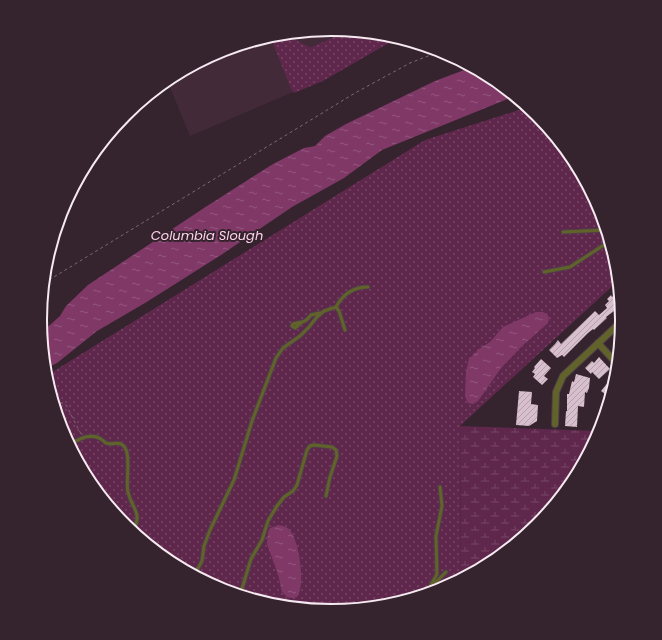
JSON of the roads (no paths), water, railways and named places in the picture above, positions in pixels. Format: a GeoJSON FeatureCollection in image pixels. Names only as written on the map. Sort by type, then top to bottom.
{"type":"FeatureCollection","features":[{"type":"Feature","properties":{"kind":"street"},"geometry":{"type":"LineString","coordinates":[[555,424],[556,392],[567,371],[615,328]]}},
{"type":"Feature","properties":{"kind":"street"},"geometry":{"type":"LineString","coordinates":[[598,343],[613,358]]}},
{"type":"Feature","properties":{"kind":"lane"},"geometry":{"type":"LineString","coordinates":[[563,232],[600,230]]}},
{"type":"Feature","properties":{"kind":"lane"},"geometry":{"type":"LineString","coordinates":[[544,272],[570,267],[605,245]]}},
{"type":"Feature","properties":{"kind":"lane"},"geometry":{"type":"LineString","coordinates":[[301,323],[308,319],[311,315],[322,313],[336,307],[344,295],[360,287],[368,286]]}},
{"type":"Feature","properties":{"kind":"lane"},"geometry":{"type":"LineString","coordinates":[[336,307],[339,311],[345,330]]}},
{"type":"Feature","properties":{"kind":"lane"},"geometry":{"type":"LineString","coordinates":[[197,570],[202,561],[204,546],[210,530],[234,480],[252,421],[276,358],[284,348],[300,336],[322,313]]}},
{"type":"Feature","properties":{"kind":"lane"},"geometry":{"type":"LineString","coordinates":[[75,442],[82,438],[95,436],[109,444],[121,444],[125,447],[128,458],[128,493],[137,512],[135,526]]}},
{"type":"Feature","properties":{"kind":"lane"},"geometry":{"type":"LineString","coordinates":[[242,589],[251,559],[262,540],[268,521],[284,497],[297,485],[307,450],[310,446],[332,447],[336,450],[337,456],[326,496]]}},
{"type":"Feature","properties":{"kind":"lane"},"geometry":{"type":"LineString","coordinates":[[431,585],[437,574],[436,536],[442,506],[440,487]]}},
{"type":"Feature","properties":{"kind":"lane"},"geometry":{"type":"LineString","coordinates":[[431,585],[446,572]]}},
{"type":"Feature","properties":{"kind":"water","name":"Columbia Slough"},"geometry":{"type":"Polygon","coordinates":[[[465,70],[489,84],[509,99],[382,150],[344,178],[292,207],[221,255],[145,303],[97,331],[57,363],[51,366],[47,327],[60,316],[66,306],[88,285],[273,164],[304,148],[315,146],[325,136],[346,124],[435,81],[465,70]]]}},
{"type":"Feature","properties":{"kind":"water"},"geometry":{"type":"Polygon","coordinates":[[[536,312],[543,312],[548,315],[548,323],[522,346],[501,368],[478,401],[473,404],[468,403],[465,396],[466,372],[469,359],[479,349],[490,342],[503,327],[536,312]]]}},
{"type":"Feature","properties":{"kind":"water"},"geometry":{"type":"Polygon","coordinates":[[[279,525],[290,530],[299,553],[301,583],[300,591],[297,597],[287,597],[282,592],[278,574],[267,544],[268,532],[270,528],[279,525]]]}}]}
